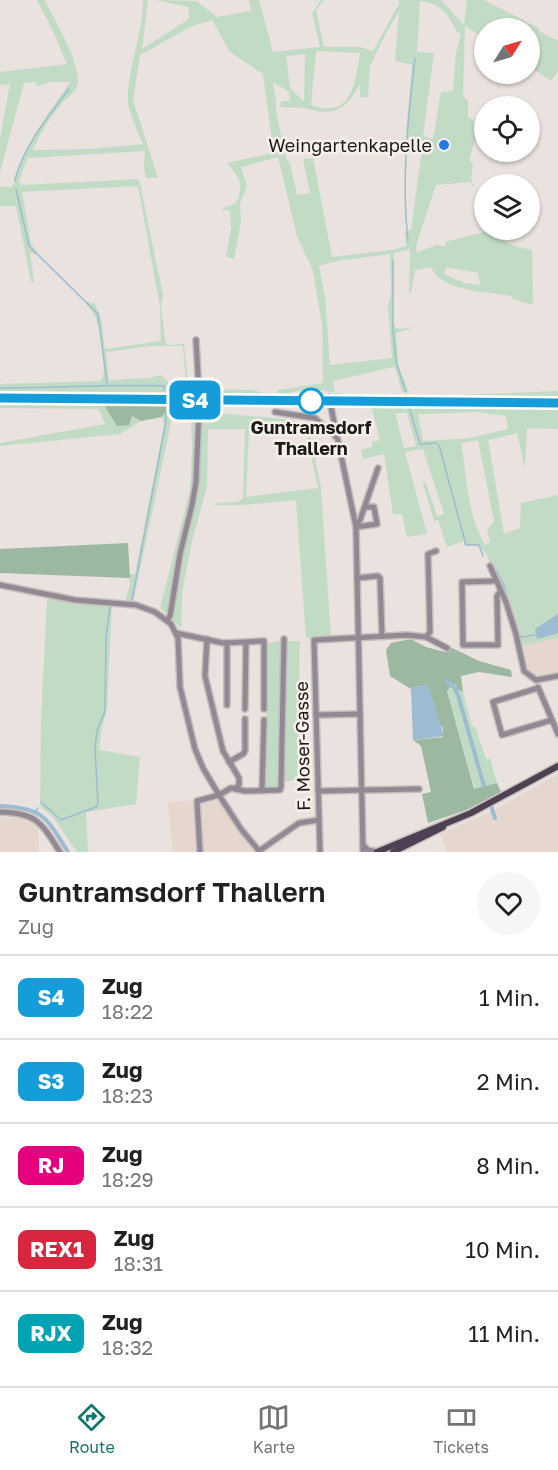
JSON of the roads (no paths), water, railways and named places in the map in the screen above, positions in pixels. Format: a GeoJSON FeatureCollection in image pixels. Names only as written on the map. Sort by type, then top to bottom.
{"type":"FeatureCollection","features":[{"type":"Feature","properties":{"kind":"main road"},"geometry":{"type":"LineString","coordinates":[[378,852],[448,823],[558,766]]}},
{"type":"Feature","properties":{"kind":"main road"},"geometry":{"type":"LineString","coordinates":[[393,852],[428,836],[448,823]]}},
{"type":"Feature","properties":{"kind":"street"},"geometry":{"type":"LineString","coordinates":[[196,340],[199,393]]}},
{"type":"Feature","properties":{"kind":"street"},"geometry":{"type":"LineString","coordinates":[[328,393],[356,527],[363,849],[378,852]]}},
{"type":"Feature","properties":{"kind":"street"},"geometry":{"type":"LineString","coordinates":[[167,620],[170,616],[180,554],[196,482],[199,409]]}},
{"type":"Feature","properties":{"kind":"street"},"geometry":{"type":"LineString","coordinates":[[275,412],[315,418],[337,439]]}},
{"type":"Feature","properties":{"kind":"street"},"geometry":{"type":"LineString","coordinates":[[356,527],[378,468]]}},
{"type":"Feature","properties":{"kind":"street"},"geometry":{"type":"LineString","coordinates":[[356,527],[377,524],[374,507],[365,507]]}},
{"type":"Feature","properties":{"kind":"street"},"geometry":{"type":"LineString","coordinates":[[426,637],[430,632],[428,554],[436,551]]}},
{"type":"Feature","properties":{"kind":"street"},"geometry":{"type":"LineString","coordinates":[[490,566],[506,602],[524,671],[536,680],[558,734]]}},
{"type":"Feature","properties":{"kind":"street"},"geometry":{"type":"LineString","coordinates":[[357,578],[378,576],[380,578],[382,636]]}},
{"type":"Feature","properties":{"kind":"street"},"geometry":{"type":"LineString","coordinates":[[495,581],[462,582],[464,645],[498,645],[497,596],[500,592]]}},
{"type":"Feature","properties":{"kind":"street"},"geometry":{"type":"LineString","coordinates":[[0,585],[75,600],[136,605],[149,608],[167,620],[176,633],[180,687],[195,748],[203,768],[240,829],[260,852],[299,823],[319,820]]}},
{"type":"Feature","properties":{"kind":"street"},"geometry":{"type":"LineString","coordinates":[[176,633],[227,643],[264,641],[264,709]]}},
{"type":"Feature","properties":{"kind":"street"},"geometry":{"type":"LineString","coordinates":[[358,639],[362,636],[426,637],[447,648]]}},
{"type":"Feature","properties":{"kind":"street"},"geometry":{"type":"LineString","coordinates":[[207,639],[206,676],[223,751],[240,781],[236,789]]}},
{"type":"Feature","properties":{"kind":"street"},"geometry":{"type":"LineString","coordinates":[[201,852],[197,801],[219,795],[231,788],[280,790],[284,639]]}},
{"type":"Feature","properties":{"kind":"street","name":"F. Moser-Gasse"},"geometry":{"type":"LineString","coordinates":[[320,852],[314,640],[358,639]]}},
{"type":"Feature","properties":{"kind":"street"},"geometry":{"type":"LineString","coordinates":[[227,643],[227,705]]}},
{"type":"Feature","properties":{"kind":"street"},"geometry":{"type":"LineString","coordinates":[[245,709],[246,643]]}},
{"type":"Feature","properties":{"kind":"street"},"geometry":{"type":"LineString","coordinates":[[536,680],[558,676]]}},
{"type":"Feature","properties":{"kind":"street"},"geometry":{"type":"LineString","coordinates":[[538,688],[492,702],[502,735],[552,720]]}},
{"type":"Feature","properties":{"kind":"street"},"geometry":{"type":"LineString","coordinates":[[316,715],[360,714]]}},
{"type":"Feature","properties":{"kind":"street"},"geometry":{"type":"LineString","coordinates":[[229,762],[245,751],[245,719]]}},
{"type":"Feature","properties":{"kind":"street"},"geometry":{"type":"LineString","coordinates":[[262,791],[264,720]]}},
{"type":"Feature","properties":{"kind":"street"},"geometry":{"type":"LineString","coordinates":[[318,790],[419,789]]}},
{"type":"Feature","properties":{"kind":"street"},"geometry":{"type":"LineString","coordinates":[[0,812],[23,814],[37,820],[60,852]]}},
{"type":"Feature","properties":{"kind":"water"},"geometry":{"type":"Polygon","coordinates":[[[558,614],[558,633],[537,639],[535,629],[558,614]]]}},
{"type":"Feature","properties":{"kind":"water"},"geometry":{"type":"Polygon","coordinates":[[[428,685],[444,736],[413,740],[411,689],[428,685]]]}},
{"type":"Feature","properties":{"kind":"waterway"},"geometry":{"type":"LineString","coordinates":[[408,241],[405,172],[415,58]]}},
{"type":"Feature","properties":{"kind":"waterway"},"geometry":{"type":"LineString","coordinates":[[15,180],[31,143],[69,89]]}},
{"type":"Feature","properties":{"kind":"waterway"},"geometry":{"type":"LineString","coordinates":[[16,189],[29,246],[98,314],[107,384]]}},
{"type":"Feature","properties":{"kind":"waterway"},"geometry":{"type":"LineString","coordinates":[[393,261],[393,330],[396,362],[406,392]]}},
{"type":"Feature","properties":{"kind":"waterway"},"geometry":{"type":"LineString","coordinates":[[0,388],[164,386],[164,390]]}},
{"type":"Feature","properties":{"kind":"waterway"},"geometry":{"type":"LineString","coordinates":[[407,395],[408,400]]}},
{"type":"Feature","properties":{"kind":"waterway"},"geometry":{"type":"LineString","coordinates":[[409,407],[420,444],[437,443]]}},
{"type":"Feature","properties":{"kind":"waterway"},"geometry":{"type":"LineString","coordinates":[[132,600],[166,412]]}},
{"type":"Feature","properties":{"kind":"waterway"},"geometry":{"type":"LineString","coordinates":[[439,445],[466,545],[479,545],[483,556]]}},
{"type":"Feature","properties":{"kind":"waterway"},"geometry":{"type":"LineString","coordinates":[[496,570],[503,583],[518,634],[522,637],[535,635]]}},
{"type":"Feature","properties":{"kind":"waterway"},"geometry":{"type":"LineString","coordinates":[[41,802],[61,820],[96,807],[98,804],[95,748],[97,731],[105,711],[106,637],[110,607]]}},
{"type":"Feature","properties":{"kind":"waterway"},"geometry":{"type":"LineString","coordinates":[[447,682],[454,687],[458,695],[484,786]]}},
{"type":"Feature","properties":{"kind":"waterway"},"geometry":{"type":"LineString","coordinates":[[0,806],[35,812],[54,830],[68,852]]}},
{"type":"Feature","properties":{"kind":"waterway"},"geometry":{"type":"LineString","coordinates":[[491,806],[495,818]]}},
{"type":"Feature","properties":{"kind":"tunnel"},"geometry":{"type":"LineString","coordinates":[[199,393],[199,409]]}},
{"type":"Feature","properties":{"kind":"railway"},"geometry":{"type":"LineString","coordinates":[[0,398],[558,403]]}},
{"type":"Feature","properties":{"kind":"train","name":"S4"},"geometry":{"type":"LineString","coordinates":[[0,398],[558,403]]}},
{"type":"Feature","properties":{"kind":"place","name":"Weingartenkapelle"},"geometry":{"type":"Point","coordinates":[444,145]}},
{"type":"Feature","properties":{"kind":"place","name":"Guntramsdorf Thallern"},"geometry":{"type":"Point","coordinates":[311,401]}}]}
